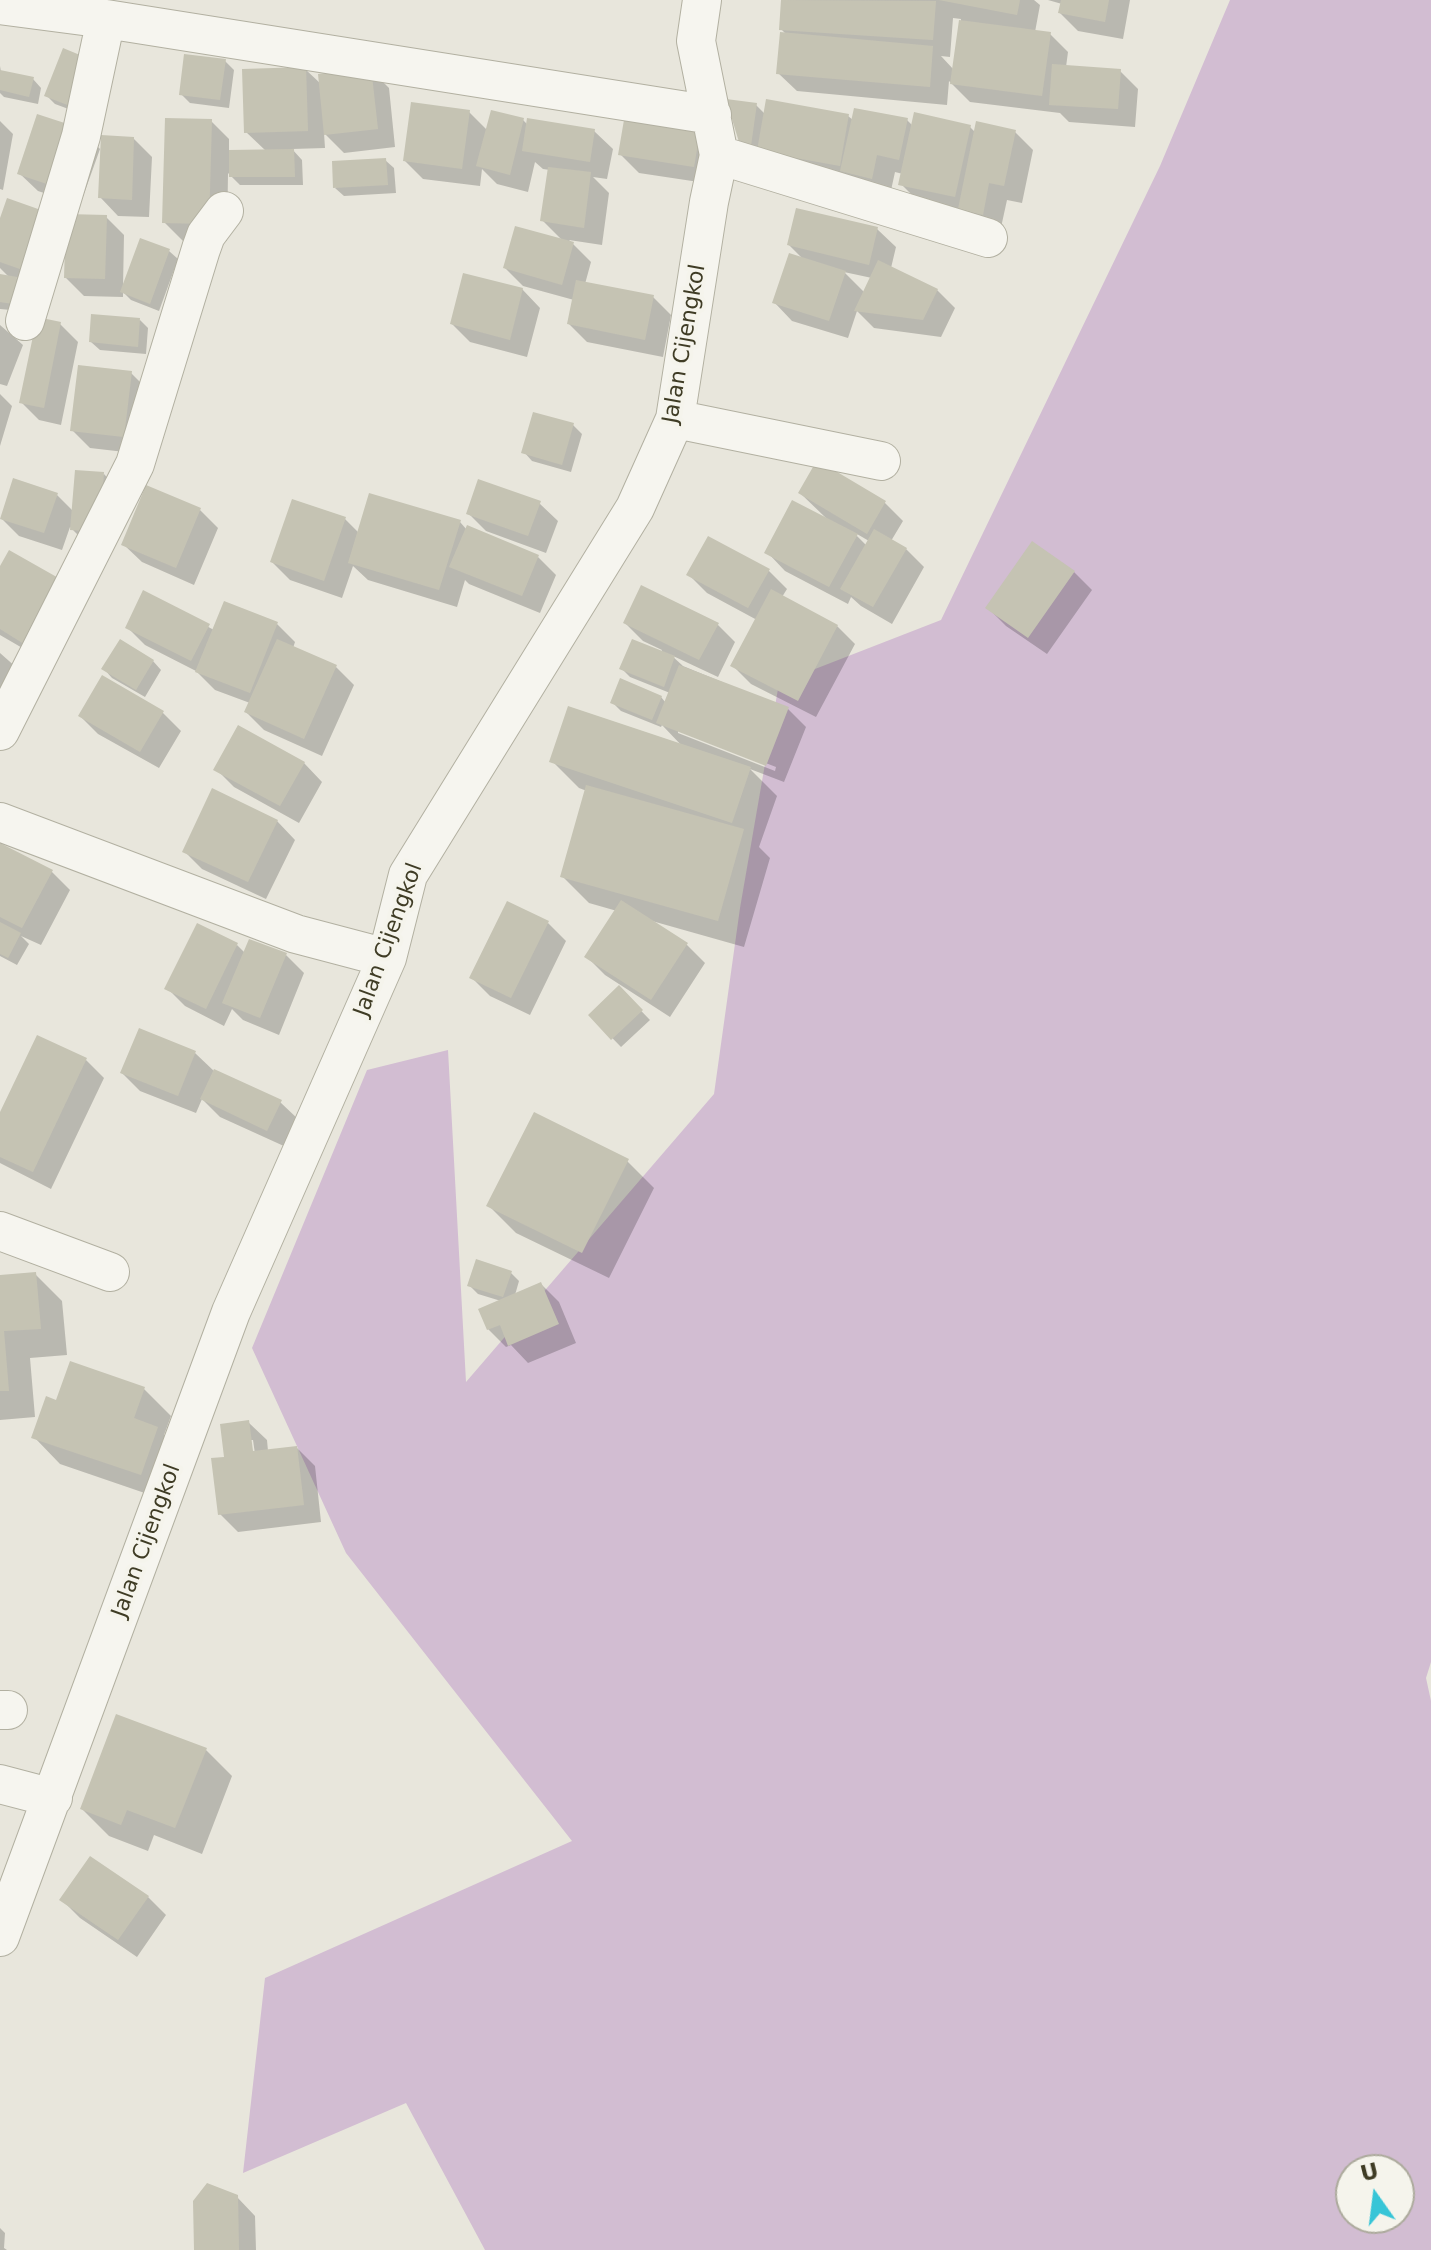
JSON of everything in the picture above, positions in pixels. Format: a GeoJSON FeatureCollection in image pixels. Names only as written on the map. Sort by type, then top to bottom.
{"type":"FeatureCollection","features":[{"type":"Feature","properties":{"kind":"street","name":"Jalan Cijengkol"},"geometry":{"type":"LineString","coordinates":[[0,1937],[231,1312],[387,958],[408,875],[635,508],[675,419],[719,155],[696,41],[702,0]]}},
{"type":"Feature","properties":{"kind":"street"},"geometry":{"type":"LineString","coordinates":[[0,5],[712,115]]}},
{"type":"Feature","properties":{"kind":"street"},"geometry":{"type":"LineString","coordinates":[[25,321],[81,136],[106,19]]}},
{"type":"Feature","properties":{"kind":"street"},"geometry":{"type":"LineString","coordinates":[[719,155],[988,238]]}},
{"type":"Feature","properties":{"kind":"street"},"geometry":{"type":"LineString","coordinates":[[0,731],[135,464],[201,249],[206,235],[224,211]]}},
{"type":"Feature","properties":{"kind":"street"},"geometry":{"type":"LineString","coordinates":[[675,419],[881,461]]}},
{"type":"Feature","properties":{"kind":"street"},"geometry":{"type":"LineString","coordinates":[[0,822],[296,934],[387,958]]}},
{"type":"Feature","properties":{"kind":"street"},"geometry":{"type":"LineString","coordinates":[[0,1231],[110,1272]]}},
{"type":"Feature","properties":{"kind":"street"},"geometry":{"type":"LineString","coordinates":[[0,1784],[53,1798]]}},
{"type":"Feature","properties":{"kind":"shaded area"},"geometry":{"type":"Polygon","coordinates":[[[1230,0],[1431,0],[1431,1662],[1426,1678],[1431,1701],[1431,2250],[485,2250],[406,2103],[243,2173],[265,1978],[572,1841],[346,1553],[252,1348],[367,1070],[448,1050],[466,1382],[714,1094],[740,908],[779,683],[941,620],[1160,166],[1230,0]]]}},
{"type":"Feature","properties":{"kind":"building"},"geometry":{"type":"Polygon","coordinates":[[[781,0],[936,1],[933,40],[779,30],[781,0]]]}},
{"type":"Feature","properties":{"kind":"building"},"geometry":{"type":"Polygon","coordinates":[[[939,0],[1020,0],[1017,15],[939,0]]]}},
{"type":"Feature","properties":{"kind":"building"},"geometry":{"type":"Polygon","coordinates":[[[1061,0],[1109,0],[1105,22],[1058,13],[1061,0]]]}},
{"type":"Feature","properties":{"kind":"building"},"geometry":{"type":"Polygon","coordinates":[[[959,20],[1051,32],[1042,96],[950,84],[959,20]]]}},
{"type":"Feature","properties":{"kind":"building"},"geometry":{"type":"Polygon","coordinates":[[[780,32],[933,46],[930,87],[776,74],[780,32]]]}},
{"type":"Feature","properties":{"kind":"building"},"geometry":{"type":"Polygon","coordinates":[[[63,48],[92,60],[73,107],[44,96],[63,48]]]}},
{"type":"Feature","properties":{"kind":"building"},"geometry":{"type":"Polygon","coordinates":[[[184,54],[226,59],[220,100],[179,95],[184,54]]]}},
{"type":"Feature","properties":{"kind":"building"},"geometry":{"type":"Polygon","coordinates":[[[1052,64],[1121,69],[1118,109],[1049,105],[1052,64]]]}},
{"type":"Feature","properties":{"kind":"building"},"geometry":{"type":"Polygon","coordinates":[[[306,67],[308,131],[244,133],[242,69],[306,67]]]}},
{"type":"Feature","properties":{"kind":"building"},"geometry":{"type":"Polygon","coordinates":[[[371,67],[378,129],[324,135],[318,74],[371,67]]]}},
{"type":"Feature","properties":{"kind":"building"},"geometry":{"type":"Polygon","coordinates":[[[0,70],[34,77],[29,97],[0,90],[0,70]]]}},
{"type":"Feature","properties":{"kind":"building"},"geometry":{"type":"Polygon","coordinates":[[[726,99],[757,103],[750,153],[742,152],[726,99]]]}},
{"type":"Feature","properties":{"kind":"building"},"geometry":{"type":"Polygon","coordinates":[[[766,99],[849,114],[840,166],[757,151],[766,99]]]}},
{"type":"Feature","properties":{"kind":"building"},"geometry":{"type":"Polygon","coordinates":[[[411,102],[470,110],[462,169],[403,161],[411,102]]]}},
{"type":"Feature","properties":{"kind":"building"},"geometry":{"type":"Polygon","coordinates":[[[854,108],[908,118],[899,160],[877,155],[872,179],[840,171],[854,108]]]}},
{"type":"Feature","properties":{"kind":"building"},"geometry":{"type":"Polygon","coordinates":[[[491,110],[524,118],[510,175],[476,166],[491,110]]]}},
{"type":"Feature","properties":{"kind":"building"},"geometry":{"type":"Polygon","coordinates":[[[914,112],[971,125],[955,197],[898,185],[914,112]]]}},
{"type":"Feature","properties":{"kind":"building"},"geometry":{"type":"Polygon","coordinates":[[[37,114],[83,129],[62,189],[17,174],[37,114]]]}},
{"type":"Feature","properties":{"kind":"building"},"geometry":{"type":"Polygon","coordinates":[[[625,114],[701,126],[694,167],[618,155],[625,114]]]}},
{"type":"Feature","properties":{"kind":"building"},"geometry":{"type":"Polygon","coordinates":[[[165,118],[212,119],[209,224],[162,223],[165,118]]]}},
{"type":"Feature","properties":{"kind":"building"},"geometry":{"type":"Polygon","coordinates":[[[527,118],[595,129],[590,162],[522,151],[527,118]]]}},
{"type":"Feature","properties":{"kind":"building"},"geometry":{"type":"Polygon","coordinates":[[[976,121],[1016,130],[1004,186],[989,183],[983,215],[958,209],[976,121]]]}},
{"type":"Feature","properties":{"kind":"building"},"geometry":{"type":"Polygon","coordinates":[[[101,135],[134,137],[132,200],[98,198],[101,135]]]}},
{"type":"Feature","properties":{"kind":"building"},"geometry":{"type":"Polygon","coordinates":[[[294,149],[295,177],[229,177],[229,150],[294,149]]]}},
{"type":"Feature","properties":{"kind":"building"},"geometry":{"type":"Polygon","coordinates":[[[386,158],[388,185],[333,188],[332,161],[386,158]]]}},
{"type":"Feature","properties":{"kind":"building"},"geometry":{"type":"Polygon","coordinates":[[[548,167],[591,172],[584,228],[540,221],[548,167]]]}},
{"type":"Feature","properties":{"kind":"building"},"geometry":{"type":"Polygon","coordinates":[[[7,198],[55,215],[34,274],[0,262],[0,218],[7,198]]]}},
{"type":"Feature","properties":{"kind":"building"},"geometry":{"type":"Polygon","coordinates":[[[796,208],[878,227],[869,265],[787,245],[796,208]]]}},
{"type":"Feature","properties":{"kind":"building"},"geometry":{"type":"Polygon","coordinates":[[[66,214],[107,215],[105,279],[64,278],[66,214]]]}},
{"type":"Feature","properties":{"kind":"building"},"geometry":{"type":"Polygon","coordinates":[[[515,226],[574,242],[562,285],[503,268],[515,226]]]}},
{"type":"Feature","properties":{"kind":"building"},"geometry":{"type":"Polygon","coordinates":[[[140,238],[170,249],[150,304],[120,292],[140,238]]]}},
{"type":"Feature","properties":{"kind":"building"},"geometry":{"type":"Polygon","coordinates":[[[789,253],[846,271],[829,321],[772,303],[789,253]]]}},
{"type":"Feature","properties":{"kind":"building"},"geometry":{"type":"Polygon","coordinates":[[[878,260],[938,289],[923,320],[854,311],[878,260]]]}},
{"type":"Feature","properties":{"kind":"building"},"geometry":{"type":"Polygon","coordinates":[[[463,273],[523,288],[510,340],[450,324],[463,273]]]}},
{"type":"Feature","properties":{"kind":"building"},"geometry":{"type":"Polygon","coordinates":[[[0,274],[17,277],[13,304],[0,302],[0,274]]]}},
{"type":"Feature","properties":{"kind":"building"},"geometry":{"type":"Polygon","coordinates":[[[576,280],[654,295],[645,340],[567,324],[576,280]]]}},
{"type":"Feature","properties":{"kind":"building"},"geometry":{"type":"Polygon","coordinates":[[[91,314],[140,318],[138,347],[89,342],[91,314]]]}},
{"type":"Feature","properties":{"kind":"building"},"geometry":{"type":"Polygon","coordinates":[[[37,317],[61,322],[44,408],[19,403],[37,317]]]}},
{"type":"Feature","properties":{"kind":"building"},"geometry":{"type":"Polygon","coordinates":[[[78,365],[132,371],[124,437],[70,431],[78,365]]]}},
{"type":"Feature","properties":{"kind":"building"},"geometry":{"type":"Polygon","coordinates":[[[533,412],[574,423],[562,465],[521,453],[533,412]]]}},
{"type":"Feature","properties":{"kind":"building"},"geometry":{"type":"Polygon","coordinates":[[[817,460],[886,501],[867,534],[798,493],[817,460]]]}},
{"type":"Feature","properties":{"kind":"building"},"geometry":{"type":"Polygon","coordinates":[[[75,470],[104,472],[100,532],[70,530],[75,470]]]}},
{"type":"Feature","properties":{"kind":"building"},"geometry":{"type":"Polygon","coordinates":[[[13,478],[58,493],[44,533],[0,519],[13,478]]]}},
{"type":"Feature","properties":{"kind":"building"},"geometry":{"type":"Polygon","coordinates":[[[478,479],[541,501],[528,536],[466,514],[478,479]]]}},
{"type":"Feature","properties":{"kind":"building"},"geometry":{"type":"Polygon","coordinates":[[[146,485],[201,508],[176,568],[121,545],[146,485]]]}},
{"type":"Feature","properties":{"kind":"building"},"geometry":{"type":"Polygon","coordinates":[[[369,493],[461,520],[439,590],[348,563],[369,493]]]}},
{"type":"Feature","properties":{"kind":"building"},"geometry":{"type":"Polygon","coordinates":[[[292,499],[346,517],[324,581],[270,562],[292,499]]]}},
{"type":"Feature","properties":{"kind":"building"},"geometry":{"type":"Polygon","coordinates":[[[792,500],[858,534],[829,587],[764,553],[792,500]]]}},
{"type":"Feature","properties":{"kind":"building"},"geometry":{"type":"Polygon","coordinates":[[[467,525],[539,555],[522,596],[449,567],[467,525]]]}},
{"type":"Feature","properties":{"kind":"building"},"geometry":{"type":"Polygon","coordinates":[[[874,529],[907,548],[873,607],[840,589],[874,529]]]}},
{"type":"Feature","properties":{"kind":"building"},"geometry":{"type":"Polygon","coordinates":[[[708,536],[770,569],[748,608],[686,575],[708,536]]]}},
{"type":"Feature","properties":{"kind":"building"},"geometry":{"type":"Polygon","coordinates":[[[1032,541],[1075,571],[1028,638],[985,608],[1032,541]]]}},
{"type":"Feature","properties":{"kind":"building"},"geometry":{"type":"Polygon","coordinates":[[[9,550],[62,580],[24,644],[0,629],[0,566],[9,550]]]}},
{"type":"Feature","properties":{"kind":"building"},"geometry":{"type":"Polygon","coordinates":[[[641,585],[719,623],[699,660],[623,623],[641,585]]]}},
{"type":"Feature","properties":{"kind":"building"},"geometry":{"type":"Polygon","coordinates":[[[771,589],[838,625],[798,701],[730,666],[771,589]]]}},
{"type":"Feature","properties":{"kind":"building"},"geometry":{"type":"Polygon","coordinates":[[[143,590],[210,624],[191,661],[125,628],[143,590]]]}},
{"type":"Feature","properties":{"kind":"building"},"geometry":{"type":"Polygon","coordinates":[[[224,601],[278,622],[250,693],[195,672],[224,601]]]}},
{"type":"Feature","properties":{"kind":"building"},"geometry":{"type":"Polygon","coordinates":[[[120,639],[154,660],[136,690],[101,669],[120,639]]]}},
{"type":"Feature","properties":{"kind":"building"},"geometry":{"type":"Polygon","coordinates":[[[277,639],[337,665],[304,739],[244,712],[277,639]]]}},
{"type":"Feature","properties":{"kind":"building"},"geometry":{"type":"Polygon","coordinates":[[[632,639],[675,656],[664,687],[619,669],[632,639]]]}},
{"type":"Feature","properties":{"kind":"building"},"geometry":{"type":"Polygon","coordinates":[[[679,665],[789,707],[766,766],[656,723],[679,665]]]}},
{"type":"Feature","properties":{"kind":"building"},"geometry":{"type":"Polygon","coordinates":[[[102,675],[164,711],[140,752],[78,716],[102,675]]]}},
{"type":"Feature","properties":{"kind":"building"},"geometry":{"type":"Polygon","coordinates":[[[620,678],[662,696],[652,720],[610,703],[620,678]]]}},
{"type":"Feature","properties":{"kind":"building"},"geometry":{"type":"Polygon","coordinates":[[[568,706],[751,767],[732,823],[549,762],[568,706]]]}},
{"type":"Feature","properties":{"kind":"building"},"geometry":{"type":"Polygon","coordinates":[[[238,725],[305,762],[280,806],[213,770],[238,725]]]}},
{"type":"Feature","properties":{"kind":"building"},"geometry":{"type":"Polygon","coordinates":[[[586,785],[744,829],[718,921],[560,877],[586,785]]]}},
{"type":"Feature","properties":{"kind":"building"},"geometry":{"type":"Polygon","coordinates":[[[212,788],[278,820],[248,882],[182,852],[212,788]]]}},
{"type":"Feature","properties":{"kind":"building"},"geometry":{"type":"Polygon","coordinates":[[[0,843],[53,870],[22,928],[0,917],[0,843]]]}},
{"type":"Feature","properties":{"kind":"building"},"geometry":{"type":"Polygon","coordinates":[[[621,900],[688,943],[651,1000],[584,957],[621,900]]]}},
{"type":"Feature","properties":{"kind":"building"},"geometry":{"type":"Polygon","coordinates":[[[507,901],[549,921],[511,998],[469,978],[507,901]]]}},
{"type":"Feature","properties":{"kind":"building"},"geometry":{"type":"Polygon","coordinates":[[[0,922],[21,933],[8,958],[0,954],[0,922]]]}},
{"type":"Feature","properties":{"kind":"building"},"geometry":{"type":"Polygon","coordinates":[[[197,923],[238,943],[206,1009],[164,989],[197,923]]]}},
{"type":"Feature","properties":{"kind":"building"},"geometry":{"type":"Polygon","coordinates":[[[249,939],[287,953],[260,1018],[222,1003],[249,939]]]}},
{"type":"Feature","properties":{"kind":"building"},"geometry":{"type":"Polygon","coordinates":[[[619,985],[643,1010],[611,1040],[588,1015],[619,985]]]}},
{"type":"Feature","properties":{"kind":"building"},"geometry":{"type":"Polygon","coordinates":[[[139,1028],[196,1051],[178,1096],[120,1073],[139,1028]]]}},
{"type":"Feature","properties":{"kind":"building"},"geometry":{"type":"Polygon","coordinates":[[[37,1035],[87,1058],[33,1172],[0,1157],[0,1112],[37,1035]]]}},
{"type":"Feature","properties":{"kind":"building"},"geometry":{"type":"Polygon","coordinates":[[[214,1069],[282,1100],[267,1131],[200,1099],[214,1069]]]}},
{"type":"Feature","properties":{"kind":"building"},"geometry":{"type":"Polygon","coordinates":[[[534,1112],[629,1159],[582,1253],[486,1206],[534,1112]]]}},
{"type":"Feature","properties":{"kind":"building"},"geometry":{"type":"Polygon","coordinates":[[[476,1259],[512,1271],[503,1297],[467,1286],[476,1259]]]}},
{"type":"Feature","properties":{"kind":"building"},"geometry":{"type":"Polygon","coordinates":[[[36,1272],[41,1329],[4,1331],[9,1391],[0,1391],[0,1275],[36,1272]]]}},
{"type":"Feature","properties":{"kind":"building"},"geometry":{"type":"Polygon","coordinates":[[[541,1282],[559,1324],[508,1346],[500,1325],[487,1330],[478,1309],[541,1282]]]}},
{"type":"Feature","properties":{"kind":"building"},"geometry":{"type":"Polygon","coordinates":[[[70,1361],[145,1387],[134,1418],[158,1427],[141,1475],[31,1438],[46,1396],[56,1400],[70,1361]]]}},
{"type":"Feature","properties":{"kind":"building"},"geometry":{"type":"Polygon","coordinates":[[[249,1420],[253,1451],[297,1446],[304,1505],[218,1515],[211,1458],[224,1457],[220,1424],[249,1420]]]}},
{"type":"Feature","properties":{"kind":"building"},"geometry":{"type":"Polygon","coordinates":[[[116,1714],[207,1748],[175,1828],[127,1810],[121,1825],[80,1809],[116,1714]]]}},
{"type":"Feature","properties":{"kind":"building"},"geometry":{"type":"Polygon","coordinates":[[[90,1856],[149,1896],[118,1940],[59,1900],[90,1856]]]}},
{"type":"Feature","properties":{"kind":"building"},"geometry":{"type":"Polygon","coordinates":[[[207,2183],[238,2195],[239,2250],[194,2250],[193,2201],[207,2183]]]}}]}
